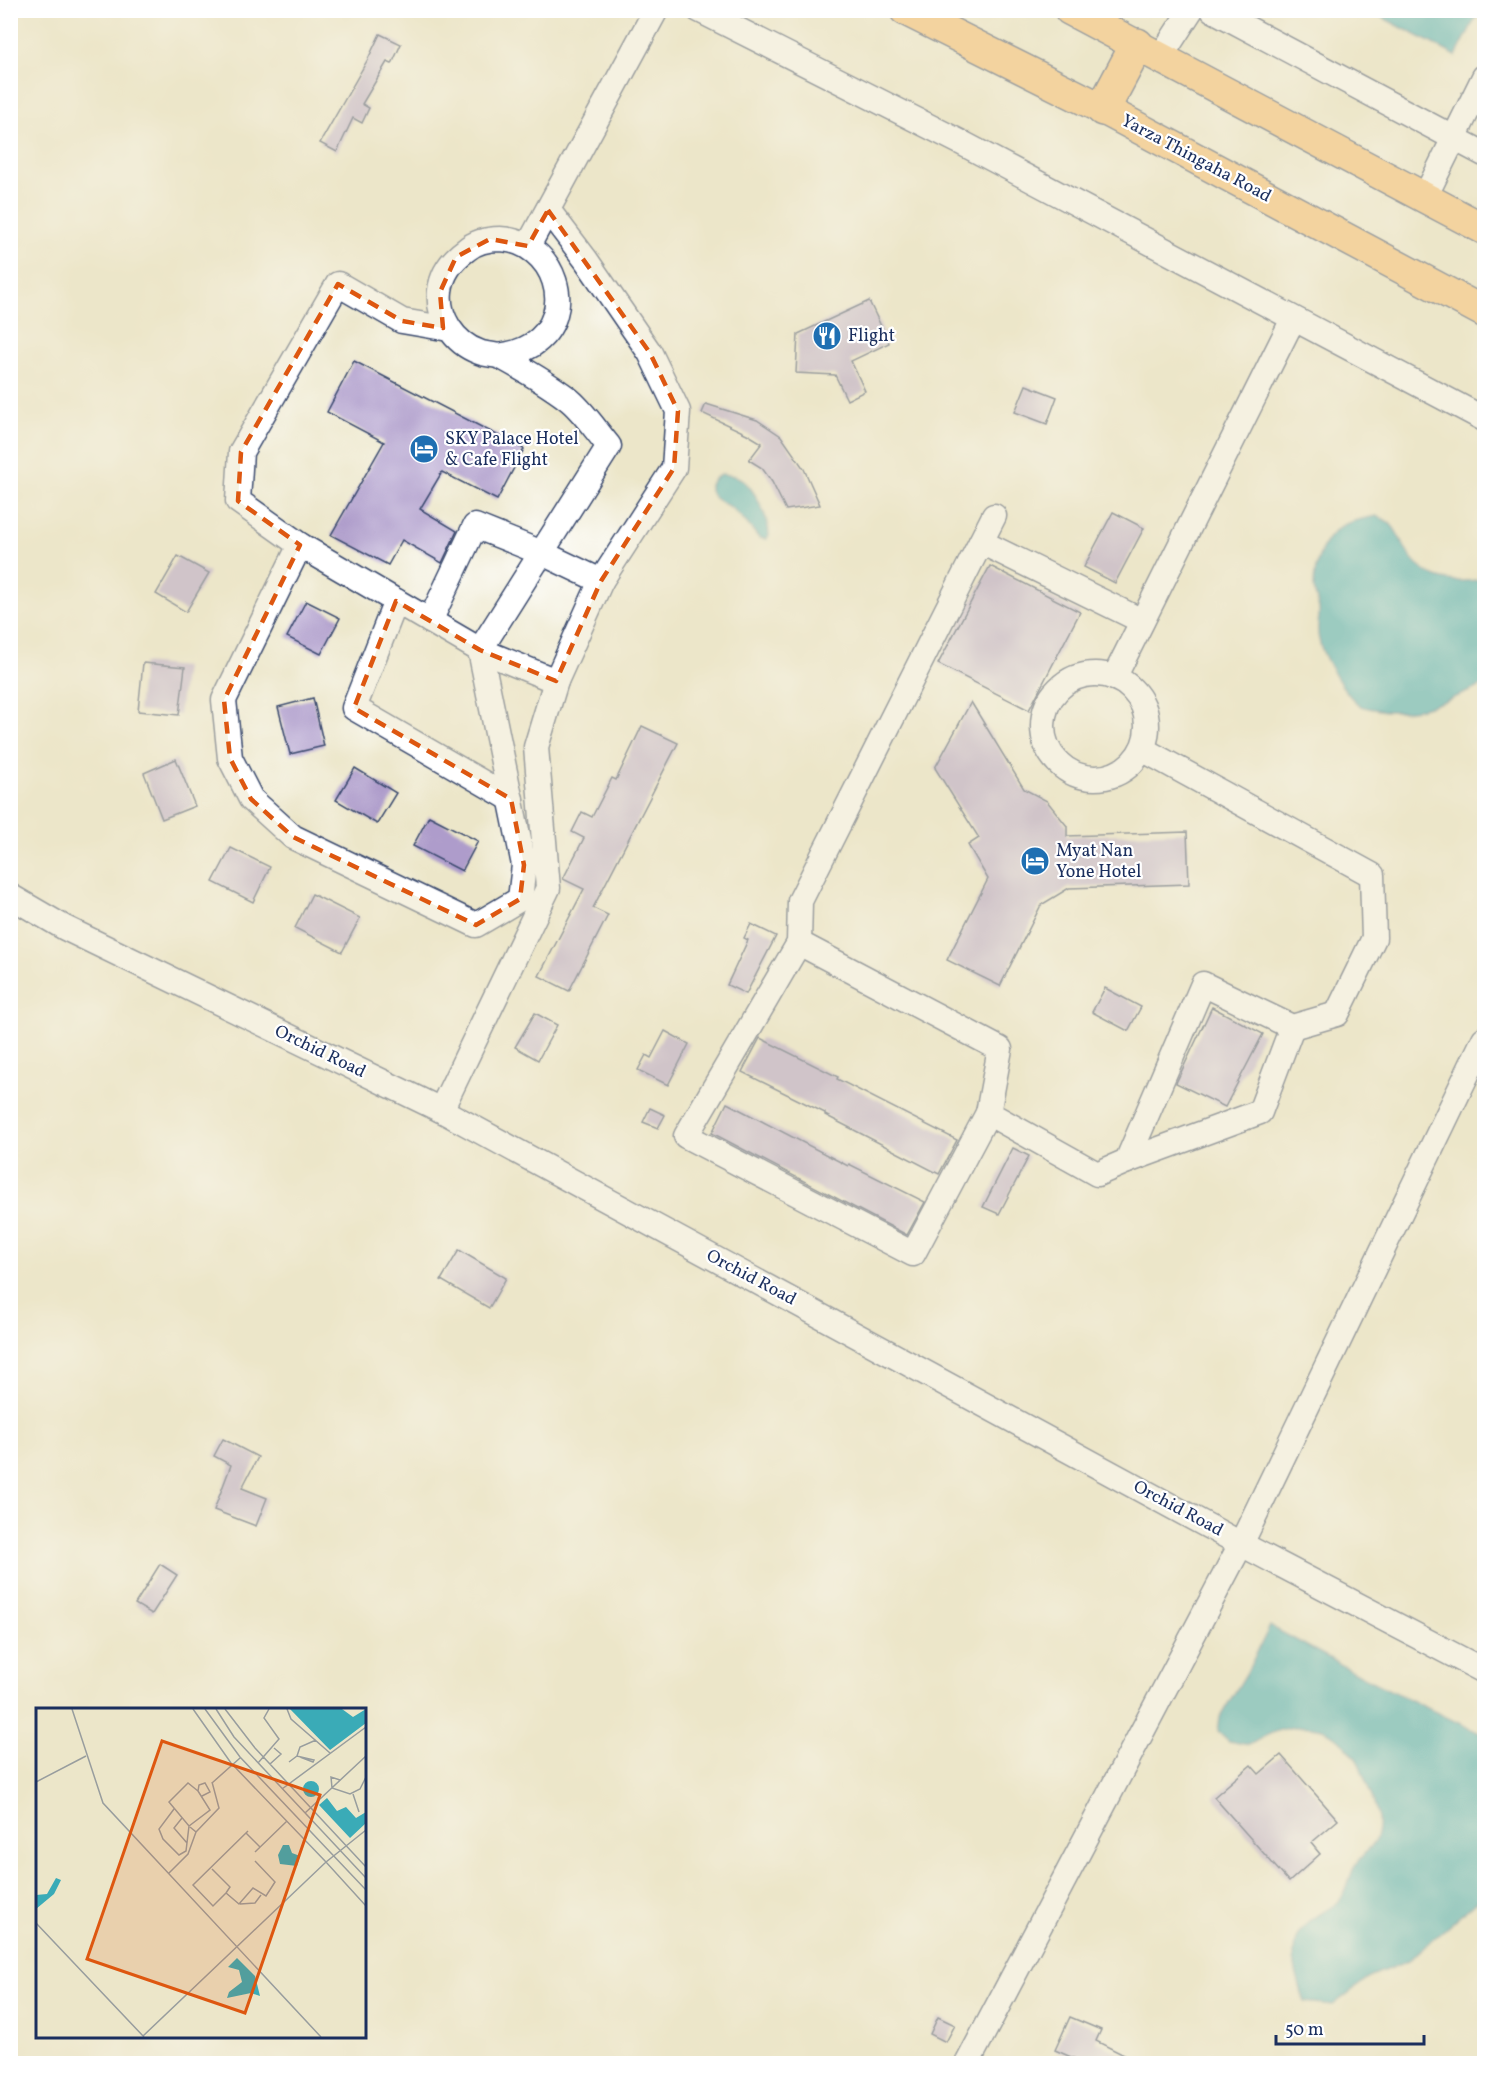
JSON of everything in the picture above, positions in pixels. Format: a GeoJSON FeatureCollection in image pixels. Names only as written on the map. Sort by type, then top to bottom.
{"type":"FeatureCollection","features":[{"type":"Feature","properties":{"kind":"highway"},"geometry":{"type":"LineString","coordinates":[[1103,110],[1149,51]]}},
{"type":"Feature","properties":{"kind":"main road","name":"Yarza Thingaha Road"},"geometry":{"type":"LineString","coordinates":[[905,10],[1103,110],[1485,312]]}},
{"type":"Feature","properties":{"kind":"main road"},"geometry":{"type":"LineString","coordinates":[[1070,10],[1485,229]]}},
{"type":"Feature","properties":{"kind":"street"},"geometry":{"type":"LineString","coordinates":[[528,246],[656,10]]}},
{"type":"Feature","properties":{"kind":"street"},"geometry":{"type":"LineString","coordinates":[[699,10],[962,142],[1485,419]]}},
{"type":"Feature","properties":{"kind":"street"},"geometry":{"type":"LineString","coordinates":[[1149,51],[1191,10]]}},
{"type":"Feature","properties":{"kind":"street"},"geometry":{"type":"LineString","coordinates":[[1213,10],[1485,154]]}},
{"type":"Feature","properties":{"kind":"street"},"geometry":{"type":"LineString","coordinates":[[1425,197],[1485,77]]}},
{"type":"Feature","properties":{"kind":"street"},"geometry":{"type":"LineString","coordinates":[[441,1110],[548,888],[536,747],[556,681],[601,581],[674,468],[678,411],[650,352],[548,210]]}},
{"type":"Feature","properties":{"kind":"street"},"geometry":{"type":"LineString","coordinates":[[300,544],[224,700],[230,758],[251,799],[293,837],[476,925],[520,899],[524,865],[480,650],[609,446],[568,399],[498,356],[479,352],[462,343],[449,329],[441,311],[440,292],[445,273],[456,257],[472,245],[490,239],[510,240],[528,246],[543,259],[553,275],[557,293],[555,312],[547,330],[534,344],[517,353],[498,356]]}},
{"type":"Feature","properties":{"kind":"street"},"geometry":{"type":"LineString","coordinates":[[449,329],[402,321],[338,284],[241,452],[238,501],[300,544],[480,650],[556,681]]}},
{"type":"Feature","properties":{"kind":"street"},"geometry":{"type":"LineString","coordinates":[[1114,678],[1293,319]]}},
{"type":"Feature","properties":{"kind":"street"},"geometry":{"type":"LineString","coordinates":[[799,943],[999,1049],[988,1113],[913,1254],[686,1136],[799,943],[800,900],[994,516]]}},
{"type":"Feature","properties":{"kind":"street"},"geometry":{"type":"LineString","coordinates":[[430,621],[475,526],[542,553],[601,581]]}},
{"type":"Feature","properties":{"kind":"street"},"geometry":{"type":"LineString","coordinates":[[981,542],[1142,621]]}},
{"type":"Feature","properties":{"kind":"street"},"geometry":{"type":"LineString","coordinates":[[396,601],[354,708],[511,800]]}},
{"type":"Feature","properties":{"kind":"street"},"geometry":{"type":"LineString","coordinates":[[1097,674],[1114,678],[1129,686],[1140,700],[1146,716],[1147,733],[1142,749],[1132,763],[1118,773],[1101,778],[1084,778],[1068,771],[1054,760],[1046,746],[1042,729],[1044,711],[1052,696],[1064,684],[1080,676],[1097,674]]}},
{"type":"Feature","properties":{"kind":"street"},"geometry":{"type":"LineString","coordinates":[[1126,1161],[1203,984],[1292,1027],[1337,1014],[1374,938],[1372,876],[1142,749]]}},
{"type":"Feature","properties":{"kind":"street","name":"Orchid Road"},"geometry":{"type":"LineString","coordinates":[[10,896],[65,928],[441,1110],[1241,1544],[1485,1671]]}},
{"type":"Feature","properties":{"kind":"street"},"geometry":{"type":"LineString","coordinates":[[988,1113],[1097,1174],[1126,1161],[1260,1112],[1292,1027]]}},
{"type":"Feature","properties":{"kind":"street"},"geometry":{"type":"LineString","coordinates":[[967,2064],[1241,1544],[1485,1039]]}},
{"type":"Feature","properties":{"kind":"highlighted area"},"geometry":{"type":"Polygon","coordinates":[[[548,210],[650,353],[678,411],[674,468],[601,581],[556,681],[480,650],[396,601],[354,708],[511,799],[524,865],[520,899],[476,925],[293,837],[251,799],[230,758],[224,700],[300,545],[238,501],[241,452],[338,284],[402,321],[443,328],[440,292],[456,257],[490,239],[528,246],[548,210]]]}},
{"type":"Feature","properties":{"kind":"water"},"geometry":{"type":"Polygon","coordinates":[[[1370,11],[1479,11],[1456,56],[1370,11]]]}},
{"type":"Feature","properties":{"kind":"water"},"geometry":{"type":"Polygon","coordinates":[[[721,474],[735,476],[742,480],[754,493],[766,520],[769,536],[766,539],[759,538],[738,514],[712,495],[711,483],[721,474]]]}},
{"type":"Feature","properties":{"kind":"water"},"geometry":{"type":"Polygon","coordinates":[[[1376,516],[1390,524],[1411,557],[1428,573],[1448,580],[1484,579],[1484,685],[1430,706],[1388,711],[1361,706],[1340,683],[1327,661],[1319,640],[1319,609],[1314,587],[1315,572],[1325,543],[1338,528],[1354,521],[1376,516]]]}},
{"type":"Feature","properties":{"kind":"water"},"geometry":{"type":"Polygon","coordinates":[[[1270,1626],[1375,1683],[1480,1733],[1484,1739],[1484,1895],[1408,1961],[1371,1976],[1333,2005],[1305,2002],[1298,1979],[1294,1947],[1303,1928],[1341,1899],[1354,1867],[1372,1845],[1378,1827],[1378,1818],[1360,1765],[1331,1733],[1318,1728],[1290,1727],[1274,1732],[1249,1745],[1229,1741],[1218,1731],[1220,1717],[1246,1674],[1270,1626]]]}},
{"type":"Feature","properties":{"kind":"building"},"geometry":{"type":"Polygon","coordinates":[[[380,34],[401,44],[392,64],[387,62],[362,104],[369,108],[362,123],[353,118],[337,152],[320,143],[380,34]]]}},
{"type":"Feature","properties":{"kind":"building"},"geometry":{"type":"Polygon","coordinates":[[[869,301],[889,343],[851,361],[865,391],[847,400],[835,375],[796,373],[798,334],[869,301]]]}},
{"type":"Feature","properties":{"kind":"building"},"geometry":{"type":"Polygon","coordinates":[[[354,361],[524,449],[497,500],[442,472],[420,509],[457,531],[442,563],[402,540],[388,565],[331,535],[384,442],[327,412],[354,361]]]}},
{"type":"Feature","properties":{"kind":"building"},"geometry":{"type":"Polygon","coordinates":[[[1026,385],[1057,397],[1047,424],[1015,412],[1026,385]]]}},
{"type":"Feature","properties":{"kind":"building"},"geometry":{"type":"Polygon","coordinates":[[[706,404],[757,420],[781,436],[804,469],[820,505],[786,510],[762,468],[749,460],[762,443],[702,413],[706,404]]]}},
{"type":"Feature","properties":{"kind":"building"},"geometry":{"type":"Polygon","coordinates":[[[1113,512],[1144,528],[1115,583],[1084,567],[1113,512]]]}},
{"type":"Feature","properties":{"kind":"building"},"geometry":{"type":"Polygon","coordinates":[[[178,556],[209,573],[186,612],[156,594],[178,556]]]}},
{"type":"Feature","properties":{"kind":"building"},"geometry":{"type":"Polygon","coordinates":[[[990,566],[1080,612],[1029,710],[938,664],[990,566]]]}},
{"type":"Feature","properties":{"kind":"building"},"geometry":{"type":"Polygon","coordinates":[[[306,601],[340,618],[321,654],[287,637],[306,601]]]}},
{"type":"Feature","properties":{"kind":"building"},"geometry":{"type":"Polygon","coordinates":[[[143,663],[185,667],[179,715],[138,711],[143,663]]]}},
{"type":"Feature","properties":{"kind":"building"},"geometry":{"type":"Polygon","coordinates":[[[313,698],[324,746],[290,754],[278,707],[313,698]]]}},
{"type":"Feature","properties":{"kind":"building"},"geometry":{"type":"Polygon","coordinates":[[[971,702],[1024,789],[1047,801],[1067,826],[1067,836],[1187,832],[1189,884],[1069,888],[1041,905],[1000,986],[947,960],[988,879],[968,845],[979,838],[935,768],[971,702]]]}},
{"type":"Feature","properties":{"kind":"building"},"geometry":{"type":"Polygon","coordinates":[[[642,726],[678,743],[593,908],[608,915],[569,991],[539,976],[584,889],[563,879],[584,838],[572,832],[582,812],[592,817],[612,778],[616,780],[642,726]]]}},
{"type":"Feature","properties":{"kind":"building"},"geometry":{"type":"Polygon","coordinates":[[[176,759],[195,806],[162,819],[144,773],[176,759]]]}},
{"type":"Feature","properties":{"kind":"building"},"geometry":{"type":"Polygon","coordinates":[[[355,768],[396,793],[377,824],[336,800],[355,768]]]}},
{"type":"Feature","properties":{"kind":"building"},"geometry":{"type":"Polygon","coordinates":[[[429,816],[478,841],[462,871],[413,846],[429,816]]]}},
{"type":"Feature","properties":{"kind":"building"},"geometry":{"type":"Polygon","coordinates":[[[231,848],[270,867],[253,902],[213,882],[231,848]]]}},
{"type":"Feature","properties":{"kind":"building"},"geometry":{"type":"Polygon","coordinates":[[[312,894],[360,918],[342,952],[295,928],[312,894]]]}},
{"type":"Feature","properties":{"kind":"building"},"geometry":{"type":"Polygon","coordinates":[[[751,924],[776,936],[746,994],[727,985],[748,940],[744,938],[751,924]]]}},
{"type":"Feature","properties":{"kind":"building"},"geometry":{"type":"Polygon","coordinates":[[[1105,988],[1141,1007],[1128,1031],[1092,1012],[1105,988]]]}},
{"type":"Feature","properties":{"kind":"building"},"geometry":{"type":"Polygon","coordinates":[[[1212,1007],[1263,1034],[1225,1107],[1176,1083],[1212,1007]]]}},
{"type":"Feature","properties":{"kind":"building"},"geometry":{"type":"Polygon","coordinates":[[[535,1013],[557,1025],[538,1060],[515,1047],[535,1013]]]}},
{"type":"Feature","properties":{"kind":"building"},"geometry":{"type":"Polygon","coordinates":[[[665,1031],[689,1044],[668,1085],[638,1070],[646,1055],[651,1058],[665,1031]]]}},
{"type":"Feature","properties":{"kind":"building"},"geometry":{"type":"Polygon","coordinates":[[[760,1038],[957,1140],[939,1174],[742,1072],[760,1038]]]}},
{"type":"Feature","properties":{"kind":"building"},"geometry":{"type":"Polygon","coordinates":[[[727,1103],[848,1166],[849,1164],[925,1202],[907,1235],[712,1133],[727,1103]]]}},
{"type":"Feature","properties":{"kind":"building"},"geometry":{"type":"Polygon","coordinates":[[[650,1108],[665,1115],[658,1128],[643,1122],[650,1108]]]}},
{"type":"Feature","properties":{"kind":"building"},"geometry":{"type":"Polygon","coordinates":[[[1013,1148],[1029,1156],[999,1214],[983,1207],[1013,1148]]]}},
{"type":"Feature","properties":{"kind":"building"},"geometry":{"type":"Polygon","coordinates":[[[459,1250],[506,1278],[489,1308],[441,1280],[459,1250]]]}},
{"type":"Feature","properties":{"kind":"building"},"geometry":{"type":"Polygon","coordinates":[[[223,1439],[258,1457],[242,1488],[267,1498],[256,1526],[214,1510],[231,1465],[214,1456],[223,1439]]]}},
{"type":"Feature","properties":{"kind":"building"},"geometry":{"type":"Polygon","coordinates":[[[160,1564],[177,1575],[152,1614],[135,1604],[160,1564]]]}},
{"type":"Feature","properties":{"kind":"building"},"geometry":{"type":"Polygon","coordinates":[[[1281,1755],[1338,1820],[1311,1843],[1320,1854],[1289,1882],[1214,1797],[1251,1765],[1259,1774],[1281,1755]]]}},
{"type":"Feature","properties":{"kind":"building"},"geometry":{"type":"Polygon","coordinates":[[[938,2017],[955,2025],[946,2042],[930,2034],[938,2017]]]}},
{"type":"Feature","properties":{"kind":"building"},"geometry":{"type":"Polygon","coordinates":[[[1070,2017],[1101,2030],[1096,2041],[1142,2064],[1087,2064],[1055,2050],[1070,2017]]]}},
{"type":"Feature","properties":{"kind":"place","name":"Flight"},"geometry":{"type":"Point","coordinates":[827,336]}},
{"type":"Feature","properties":{"kind":"place","name":"SKY Palace Hotel & Cafe Flight"},"geometry":{"type":"Point","coordinates":[424,449]}},
{"type":"Feature","properties":{"kind":"place","name":"Myat Nan Yone Hotel"},"geometry":{"type":"Point","coordinates":[1035,861]}}]}
